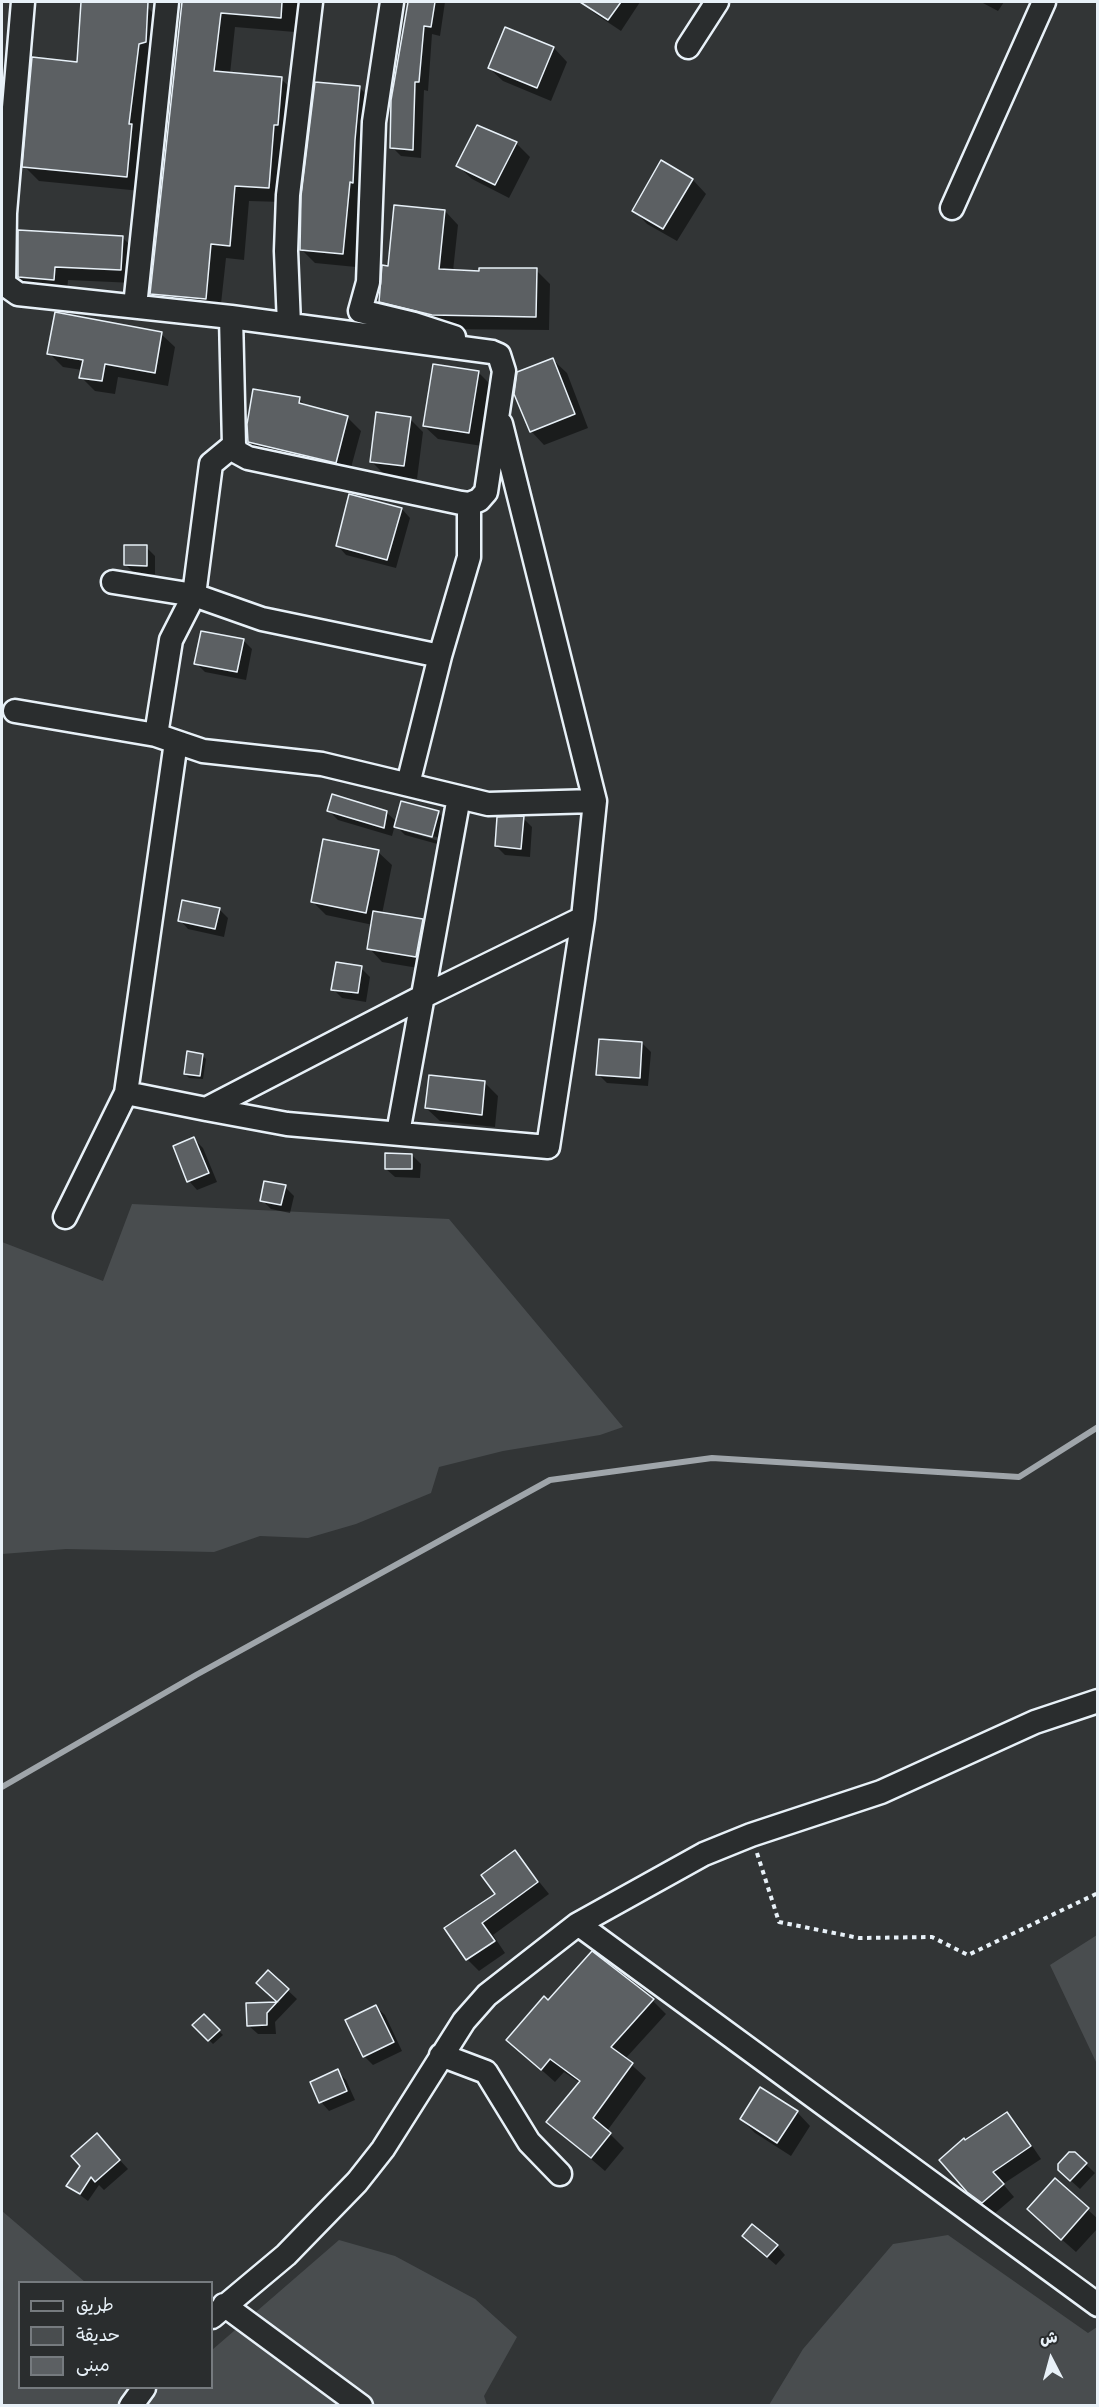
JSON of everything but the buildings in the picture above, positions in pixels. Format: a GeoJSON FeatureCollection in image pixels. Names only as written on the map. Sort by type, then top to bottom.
{"type":"FeatureCollection","features":[{"type":"Feature","properties":{"kind":"street"},"geometry":{"type":"LineString","coordinates":[[22,2],[3,257],[4,284],[10,295],[231,317],[484,351]]}},
{"type":"Feature","properties":{"kind":"street"},"geometry":{"type":"LineString","coordinates":[[135,306],[167,2]]}},
{"type":"Feature","properties":{"kind":"street"},"geometry":{"type":"LineString","coordinates":[[289,325],[286,251],[288,195],[311,2]]}},
{"type":"Feature","properties":{"kind":"street"},"geometry":{"type":"LineString","coordinates":[[231,317],[234,445],[237,452],[248,458],[469,504],[479,500],[486,492],[504,371],[499,356],[457,338],[414,324],[360,311],[368,282],[374,122],[392,2]]}},
{"type":"Feature","properties":{"kind":"street"},"geometry":{"type":"LineString","coordinates":[[688,47],[717,2]]}},
{"type":"Feature","properties":{"kind":"street"},"geometry":{"type":"LineString","coordinates":[[952,208],[1044,2]]}},
{"type":"Feature","properties":{"kind":"street"},"geometry":{"type":"LineString","coordinates":[[126,1093],[287,1124],[548,1147],[583,918],[595,801],[498,413]]}},
{"type":"Feature","properties":{"kind":"street"},"geometry":{"type":"LineString","coordinates":[[65,1217],[126,1093],[166,739],[171,640],[194,595],[211,464],[234,445]]}},
{"type":"Feature","properties":{"kind":"street"},"geometry":{"type":"LineString","coordinates":[[408,784],[440,656],[469,557],[469,504]]}},
{"type":"Feature","properties":{"kind":"street"},"geometry":{"type":"LineString","coordinates":[[113,582],[194,595],[262,619],[440,656]]}},
{"type":"Feature","properties":{"kind":"street"},"geometry":{"type":"LineString","coordinates":[[15,711],[166,739],[203,751],[322,764],[488,804],[595,801]]}},
{"type":"Feature","properties":{"kind":"street"},"geometry":{"type":"LineString","coordinates":[[398,1133],[459,797]]}},
{"type":"Feature","properties":{"kind":"street"},"geometry":{"type":"LineString","coordinates":[[206,1109],[422,997],[583,918]]}},
{"type":"Feature","properties":{"kind":"street"},"geometry":{"type":"LineString","coordinates":[[361,2406],[218,2311],[286,2255],[357,2182],[389,2140],[464,2021],[487,1995],[578,1924],[694,1859],[751,1835],[881,1792],[1035,1722],[1098,1701]]}},
{"type":"Feature","properties":{"kind":"street"},"geometry":{"type":"LineString","coordinates":[[578,1924],[1098,2305]]}},
{"type":"Feature","properties":{"kind":"street"},"geometry":{"type":"LineString","coordinates":[[441,2055],[486,2072],[529,2142],[560,2174]]}},
{"type":"Feature","properties":{"kind":"street"},"geometry":{"type":"LineString","coordinates":[[131,2406],[143,2389]]}},
{"type":"Feature","properties":{"kind":"path"},"geometry":{"type":"LineString","coordinates":[[751,1835],[779,1922],[860,1938],[932,1937],[968,1955],[1098,1893]]}},
{"type":"Feature","properties":{"kind":"green space"},"geometry":{"type":"Polygon","coordinates":[[[132,1204],[449,1219],[623,1427],[600,1435],[503,1451],[439,1467],[431,1493],[356,1524],[308,1538],[260,1536],[214,1552],[66,1549],[2,1554],[2,1242],[103,1281],[132,1204]]]}},
{"type":"Feature","properties":{"kind":"green space"},"geometry":{"type":"Polygon","coordinates":[[[1097,1935],[1097,2064],[1050,1965],[1097,1935]]]}},
{"type":"Feature","properties":{"kind":"green space"},"geometry":{"type":"Polygon","coordinates":[[[2,2211],[84,2281],[18,2281],[18,2389],[213,2389],[213,2349],[339,2240],[395,2256],[475,2299],[517,2337],[484,2396],[487,2405],[2,2405],[2,2211]]]}},
{"type":"Feature","properties":{"kind":"green space"},"geometry":{"type":"Polygon","coordinates":[[[948,2235],[1088,2333],[1097,2327],[1097,2405],[769,2405],[803,2349],[893,2244],[948,2235]]]}},
{"type":"Feature","properties":{"kind":"waterway"},"geometry":{"type":"LineString","coordinates":[[2,1787],[196,1675],[550,1480],[712,1458],[1019,1477],[1098,1427]]}}]}
